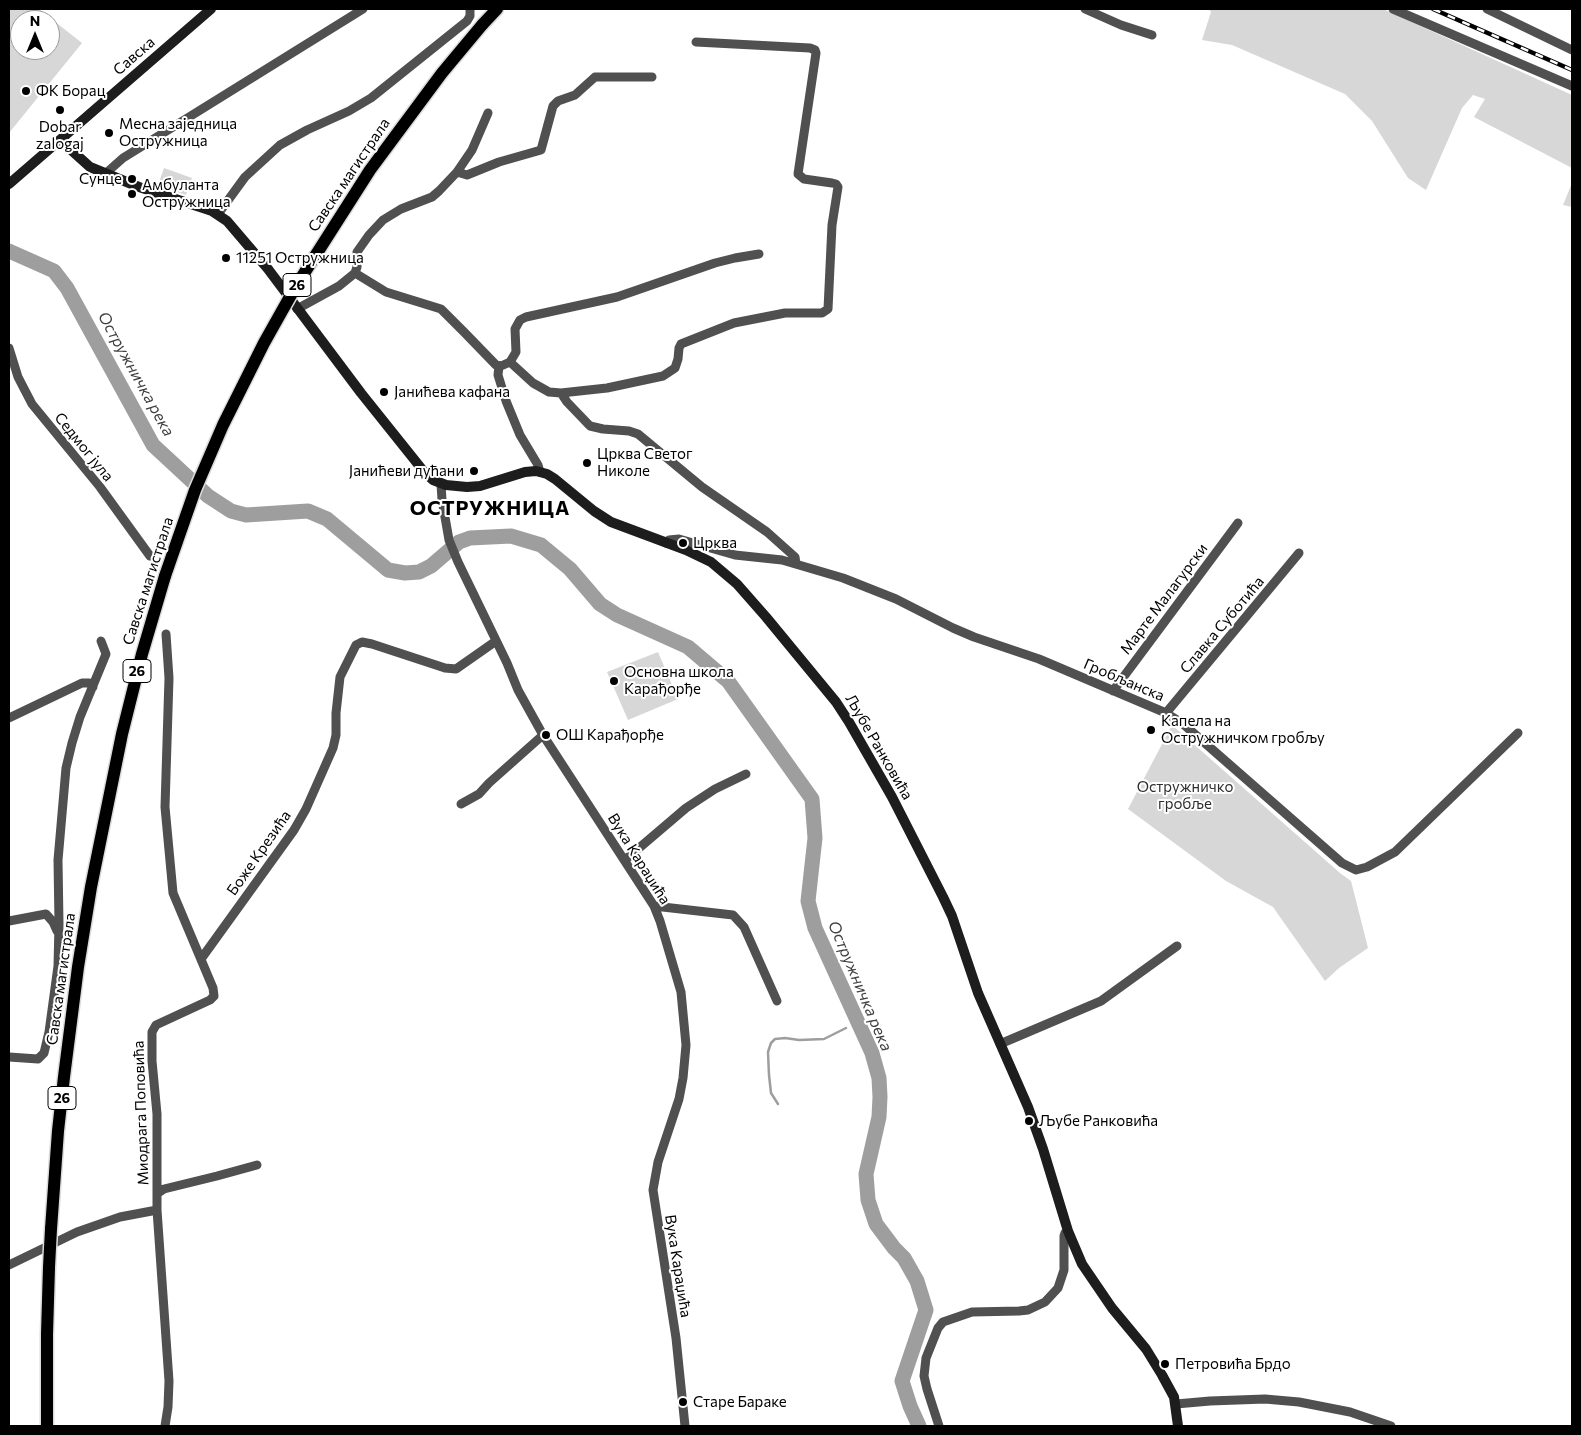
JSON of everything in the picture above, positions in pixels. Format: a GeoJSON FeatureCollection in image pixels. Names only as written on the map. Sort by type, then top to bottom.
{"type":"FeatureCollection","features":[{"type":"Feature","properties":{"kind":"main road","name":"Савска магистрала"},"geometry":{"type":"LineString","coordinates":[[47,1426],[47,1334],[51,1229],[58,1131],[78,967],[91,887],[122,734],[142,654],[165,576],[195,490],[223,426],[264,344],[296,286],[370,170],[442,73],[497,9]]}},
{"type":"Feature","properties":{"kind":"street","name":"Савска"},"geometry":{"type":"LineString","coordinates":[[9,184],[211,9]]}},
{"type":"Feature","properties":{"kind":"street"},"geometry":{"type":"LineString","coordinates":[[105,174],[123,158],[362,9]]}},
{"type":"Feature","properties":{"kind":"street"},"geometry":{"type":"LineString","coordinates":[[218,214],[245,177],[280,145],[371,98],[467,20],[470,16],[470,9]]}},
{"type":"Feature","properties":{"kind":"street"},"geometry":{"type":"LineString","coordinates":[[1084,9],[1121,25],[1152,35]]}},
{"type":"Feature","properties":{"kind":"street"},"geometry":{"type":"LineString","coordinates":[[1394,9],[1572,86]]}},
{"type":"Feature","properties":{"kind":"street"},"geometry":{"type":"LineString","coordinates":[[1487,9],[1572,50]]}},
{"type":"Feature","properties":{"kind":"street"},"geometry":{"type":"LineString","coordinates":[[510,362],[540,388],[550,392],[561,393],[620,386],[663,376],[675,368],[678,363],[678,348],[681,344],[734,323],[786,313],[818,313],[826,311],[829,306],[832,225],[838,187],[832,183],[804,179],[798,174],[816,54],[815,50],[810,48],[696,42]]}},
{"type":"Feature","properties":{"kind":"street"},"geometry":{"type":"LineString","coordinates":[[457,172],[467,175],[500,162],[540,150],[553,106],[560,100],[576,95],[594,78],[652,77]]}},
{"type":"Feature","properties":{"kind":"street"},"geometry":{"type":"LineString","coordinates":[[297,309],[339,286],[355,273],[357,252],[383,220],[401,209],[436,195],[457,172],[472,150],[488,113]]}},
{"type":"Feature","properties":{"kind":"street"},"geometry":{"type":"LineString","coordinates":[[60,140],[90,167],[218,214],[228,223],[242,238],[360,393],[425,473],[441,484],[467,487],[480,486],[525,472],[540,472],[520,435],[506,401],[498,375],[499,366]]}},
{"type":"Feature","properties":{"kind":"street"},"geometry":{"type":"LineString","coordinates":[[355,273],[386,292],[440,309],[493,363],[499,366],[510,362],[516,352],[515,328],[520,320],[526,316],[612,299],[715,263],[759,254]]}},
{"type":"Feature","properties":{"kind":"street","name":"Седмог јула"},"geometry":{"type":"LineString","coordinates":[[9,348],[18,377],[32,404],[100,487],[150,556]]}},
{"type":"Feature","properties":{"kind":"street"},"geometry":{"type":"LineString","coordinates":[[561,393],[584,422],[590,426],[603,430],[629,431],[638,434],[702,487],[767,532],[795,557],[796,564]]}},
{"type":"Feature","properties":{"kind":"street","name":"Љубе Ранковића"},"geometry":{"type":"LineString","coordinates":[[540,472],[555,479],[606,520],[699,556],[728,575],[791,645],[840,708],[892,798],[952,916],[978,993],[1038,1132],[1068,1232],[1082,1264],[1112,1308],[1146,1349],[1171,1390],[1176,1404],[1178,1426]]}},
{"type":"Feature","properties":{"kind":"street","name":"Вука Караџића"},"geometry":{"type":"LineString","coordinates":[[441,484],[449,540],[518,690],[543,736],[654,906],[681,992],[686,1045],[679,1099],[658,1162],[652,1190],[676,1338],[685,1426]]}},
{"type":"Feature","properties":{"kind":"street","name":"Марте Малагурски"},"geometry":{"type":"LineString","coordinates":[[1113,691],[1238,523]]}},
{"type":"Feature","properties":{"kind":"street","name":"Гробљанска"},"geometry":{"type":"LineString","coordinates":[[666,543],[674,538],[735,555],[774,558],[848,580],[896,599],[974,637],[1039,659],[1166,713],[1182,723],[1342,863],[1356,870],[1367,867],[1395,852],[1518,733]]}},
{"type":"Feature","properties":{"kind":"street","name":"Славка Суботића"},"geometry":{"type":"LineString","coordinates":[[1166,713],[1299,553]]}},
{"type":"Feature","properties":{"kind":"street","name":"Миодрага Поповића"},"geometry":{"type":"LineString","coordinates":[[165,1426],[169,1381],[157,1210],[157,1114],[152,1061],[152,1032],[156,1025],[210,1000],[214,996],[213,988],[173,893],[165,808],[169,678],[166,634]]}},
{"type":"Feature","properties":{"kind":"street"},"geometry":{"type":"LineString","coordinates":[[9,1057],[38,1059],[44,1052],[49,1032],[58,966],[58,860],[66,768],[77,726],[106,654],[101,641]]}},
{"type":"Feature","properties":{"kind":"street","name":"Боже Крезића"},"geometry":{"type":"LineString","coordinates":[[201,959],[294,830],[306,809],[333,748],[336,734],[340,677],[356,645],[362,642],[372,644],[445,668],[456,669],[496,641]]}},
{"type":"Feature","properties":{"kind":"street"},"geometry":{"type":"LineString","coordinates":[[9,718],[82,682],[89,683],[93,687]]}},
{"type":"Feature","properties":{"kind":"street"},"geometry":{"type":"LineString","coordinates":[[461,804],[479,794],[494,778],[543,736]]}},
{"type":"Feature","properties":{"kind":"street"},"geometry":{"type":"LineString","coordinates":[[625,860],[686,808],[715,789],[746,774]]}},
{"type":"Feature","properties":{"kind":"street"},"geometry":{"type":"LineString","coordinates":[[654,906],[733,915],[744,927],[776,1001]]}},
{"type":"Feature","properties":{"kind":"street"},"geometry":{"type":"LineString","coordinates":[[9,921],[46,914],[56,927],[59,939]]}},
{"type":"Feature","properties":{"kind":"street"},"geometry":{"type":"LineString","coordinates":[[1000,1044],[1101,1001],[1177,946]]}},
{"type":"Feature","properties":{"kind":"street"},"geometry":{"type":"LineString","coordinates":[[158,1192],[257,1164]]}},
{"type":"Feature","properties":{"kind":"street"},"geometry":{"type":"LineString","coordinates":[[9,1265],[77,1232],[102,1223],[157,1210]]}},
{"type":"Feature","properties":{"kind":"street"},"geometry":{"type":"LineString","coordinates":[[939,1426],[924,1376],[926,1358],[938,1328],[943,1322],[972,1312],[1028,1310],[1045,1302],[1058,1288],[1064,1270],[1064,1236],[1068,1232]]}},
{"type":"Feature","properties":{"kind":"street"},"geometry":{"type":"LineString","coordinates":[[1176,1404],[1265,1399],[1299,1402],[1350,1412],[1391,1426]]}},
{"type":"Feature","properties":{"kind":"green space","name":"ФК Борац"},"geometry":{"type":"Polygon","coordinates":[[[9,9],[40,10],[10,10],[10,60],[60,60],[60,26],[82,43],[9,133],[9,9]]]}},
{"type":"Feature","properties":{"kind":"green space"},"geometry":{"type":"Polygon","coordinates":[[[1209,9],[1383,9],[1572,95],[1572,168],[1474,117],[1485,99],[1473,95],[1462,108],[1426,190],[1408,178],[1372,121],[1345,94],[1232,45],[1202,40],[1211,12],[1209,9]]]}},
{"type":"Feature","properties":{"kind":"green space"},"geometry":{"type":"Polygon","coordinates":[[[164,168],[192,178],[186,195],[158,185],[164,168]]]}},
{"type":"Feature","properties":{"kind":"green space"},"geometry":{"type":"Polygon","coordinates":[[[1572,183],[1572,207],[1563,205],[1572,183]]]}},
{"type":"Feature","properties":{"kind":"green space"},"geometry":{"type":"Polygon","coordinates":[[[658,652],[678,699],[628,720],[607,672],[658,652]]]}},
{"type":"Feature","properties":{"kind":"green space","name":"Остружничко гробље"},"geometry":{"type":"Polygon","coordinates":[[[1172,725],[1351,881],[1368,948],[1339,968],[1325,981],[1273,907],[1226,881],[1128,809],[1172,725]]]}},
{"type":"Feature","properties":{"kind":"waterway","name":"Остружничка река"},"geometry":{"type":"LineString","coordinates":[[9,251],[54,271],[67,288],[153,445],[208,496],[231,511],[246,515],[308,511],[327,519],[388,570],[405,573],[419,572],[431,566],[459,542],[470,538],[511,536],[541,545],[570,569],[600,604],[617,615],[688,647],[728,681],[812,799],[815,838],[808,901],[815,928],[872,1053],[879,1078],[879,1117],[866,1174],[868,1200],[876,1224],[904,1258],[917,1281],[926,1310],[902,1381],[919,1426]]}},
{"type":"Feature","properties":{"kind":"waterway"},"geometry":{"type":"LineString","coordinates":[[778,1104],[771,1093],[768,1052],[771,1043],[775,1039],[785,1038],[799,1040],[824,1039],[846,1028]]}},
{"type":"Feature","properties":{"kind":"railway"},"geometry":{"type":"LineString","coordinates":[[1433,9],[1572,70]]}},
{"type":"Feature","properties":{"kind":"place","name":"ФК Борац"},"geometry":{"type":"Point","coordinates":[26,91]}},
{"type":"Feature","properties":{"kind":"place","name":"Dobar zalogaj"},"geometry":{"type":"Point","coordinates":[60,110]}},
{"type":"Feature","properties":{"kind":"place","name":"Месна заједница Остружница"},"geometry":{"type":"Point","coordinates":[109,133]}},
{"type":"Feature","properties":{"kind":"place","name":"Сунце"},"geometry":{"type":"Point","coordinates":[132,179]}},
{"type":"Feature","properties":{"kind":"place","name":"Амбуланта Остружница"},"geometry":{"type":"Point","coordinates":[132,194]}},
{"type":"Feature","properties":{"kind":"place","name":"11251 Остружница"},"geometry":{"type":"Point","coordinates":[226,258]}},
{"type":"Feature","properties":{"kind":"place","name":"Јанићева кафана"},"geometry":{"type":"Point","coordinates":[384,392]}},
{"type":"Feature","properties":{"kind":"place","name":"Црква Светог Николе"},"geometry":{"type":"Point","coordinates":[587,463]}},
{"type":"Feature","properties":{"kind":"place","name":"Јанићеви дућани"},"geometry":{"type":"Point","coordinates":[474,471]}},
{"type":"Feature","properties":{"kind":"place","name":"Црква"},"geometry":{"type":"Point","coordinates":[683,543]}},
{"type":"Feature","properties":{"kind":"place","name":"Основна школа Карађорђе"},"geometry":{"type":"Point","coordinates":[614,681]}},
{"type":"Feature","properties":{"kind":"place","name":"Капела на Остружничком гробљу"},"geometry":{"type":"Point","coordinates":[1151,730]}},
{"type":"Feature","properties":{"kind":"place","name":"ОШ Карађорђе"},"geometry":{"type":"Point","coordinates":[546,735]}},
{"type":"Feature","properties":{"kind":"place","name":"Љубе Ранковића"},"geometry":{"type":"Point","coordinates":[1029,1121]}},
{"type":"Feature","properties":{"kind":"place","name":"Петровића Брдо"},"geometry":{"type":"Point","coordinates":[1165,1364]}},
{"type":"Feature","properties":{"kind":"place","name":"Старе Бараке"},"geometry":{"type":"Point","coordinates":[683,1402]}},
{"type":"Feature","properties":{"kind":"district","name":"ОСТРУЖНИЦА"},"geometry":{"type":"Point","coordinates":[490,508]}}]}
